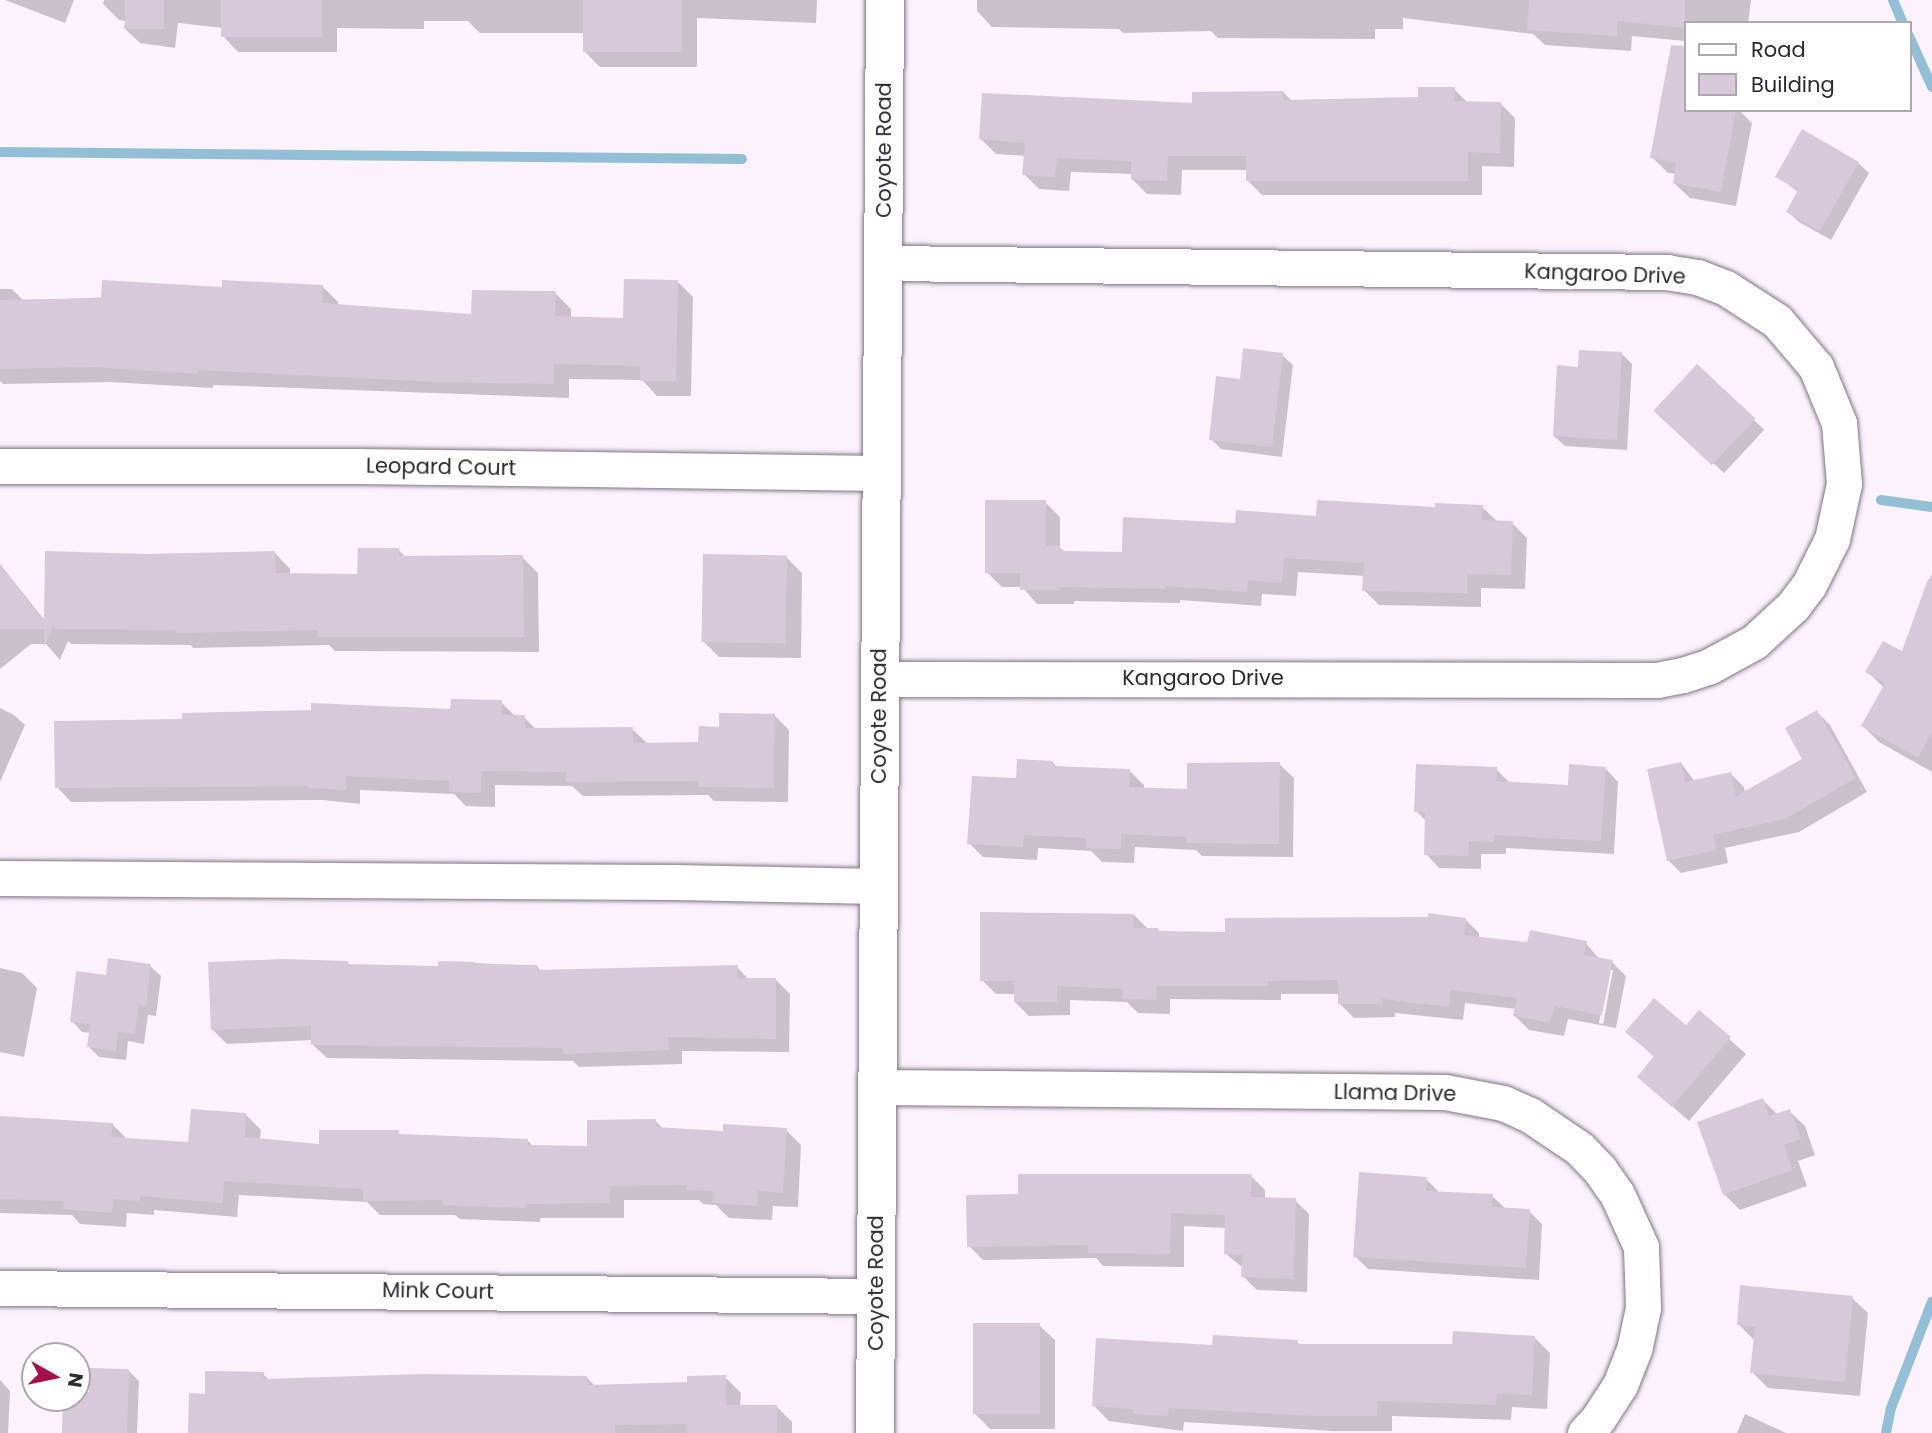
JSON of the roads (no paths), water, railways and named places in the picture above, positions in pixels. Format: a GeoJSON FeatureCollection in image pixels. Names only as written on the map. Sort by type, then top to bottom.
{"type":"FeatureCollection","features":[{"type":"Feature","properties":{"kind":"street","name":"Coyote Road"},"geometry":{"type":"LineString","coordinates":[[875,1433],[885,0]]}},
{"type":"Feature","properties":{"kind":"street","name":"Kangaroo Drive"},"geometry":{"type":"LineString","coordinates":[[880,679],[1670,677],[1708,667],[1732,655],[1754,642],[1793,606],[1809,585],[1832,539],[1844,484],[1839,423],[1816,367],[1798,342],[1769,314],[1726,288],[1697,277],[1667,272],[883,263]]}},
{"type":"Feature","properties":{"kind":"street","name":"Leopard Court"},"geometry":{"type":"LineString","coordinates":[[0,466],[356,466],[881,473]]}},
{"type":"Feature","properties":{"kind":"street"},"geometry":{"type":"LineString","coordinates":[[0,878],[674,881],[878,887]]}},
{"type":"Feature","properties":{"kind":"street","name":"Llama Drive"},"geometry":{"type":"LineString","coordinates":[[877,1087],[1445,1092],[1493,1101],[1530,1115],[1579,1148],[1600,1170],[1617,1194],[1641,1247],[1643,1308],[1635,1347],[1620,1385],[1585,1433]]}},
{"type":"Feature","properties":{"kind":"street","name":"Mink Court"},"geometry":{"type":"LineString","coordinates":[[0,1288],[876,1296]]}},
{"type":"Feature","properties":{"kind":"waterway"},"geometry":{"type":"LineString","coordinates":[[1893,0],[1902,21]]}},
{"type":"Feature","properties":{"kind":"waterway"},"geometry":{"type":"LineString","coordinates":[[1911,40],[1932,87]]}},
{"type":"Feature","properties":{"kind":"waterway"},"geometry":{"type":"LineString","coordinates":[[0,152],[742,159]]}},
{"type":"Feature","properties":{"kind":"waterway"},"geometry":{"type":"LineString","coordinates":[[1881,500],[1932,507]]}},
{"type":"Feature","properties":{"kind":"waterway"},"geometry":{"type":"LineString","coordinates":[[1886,1433],[1891,1408],[1932,1302]]}}]}
